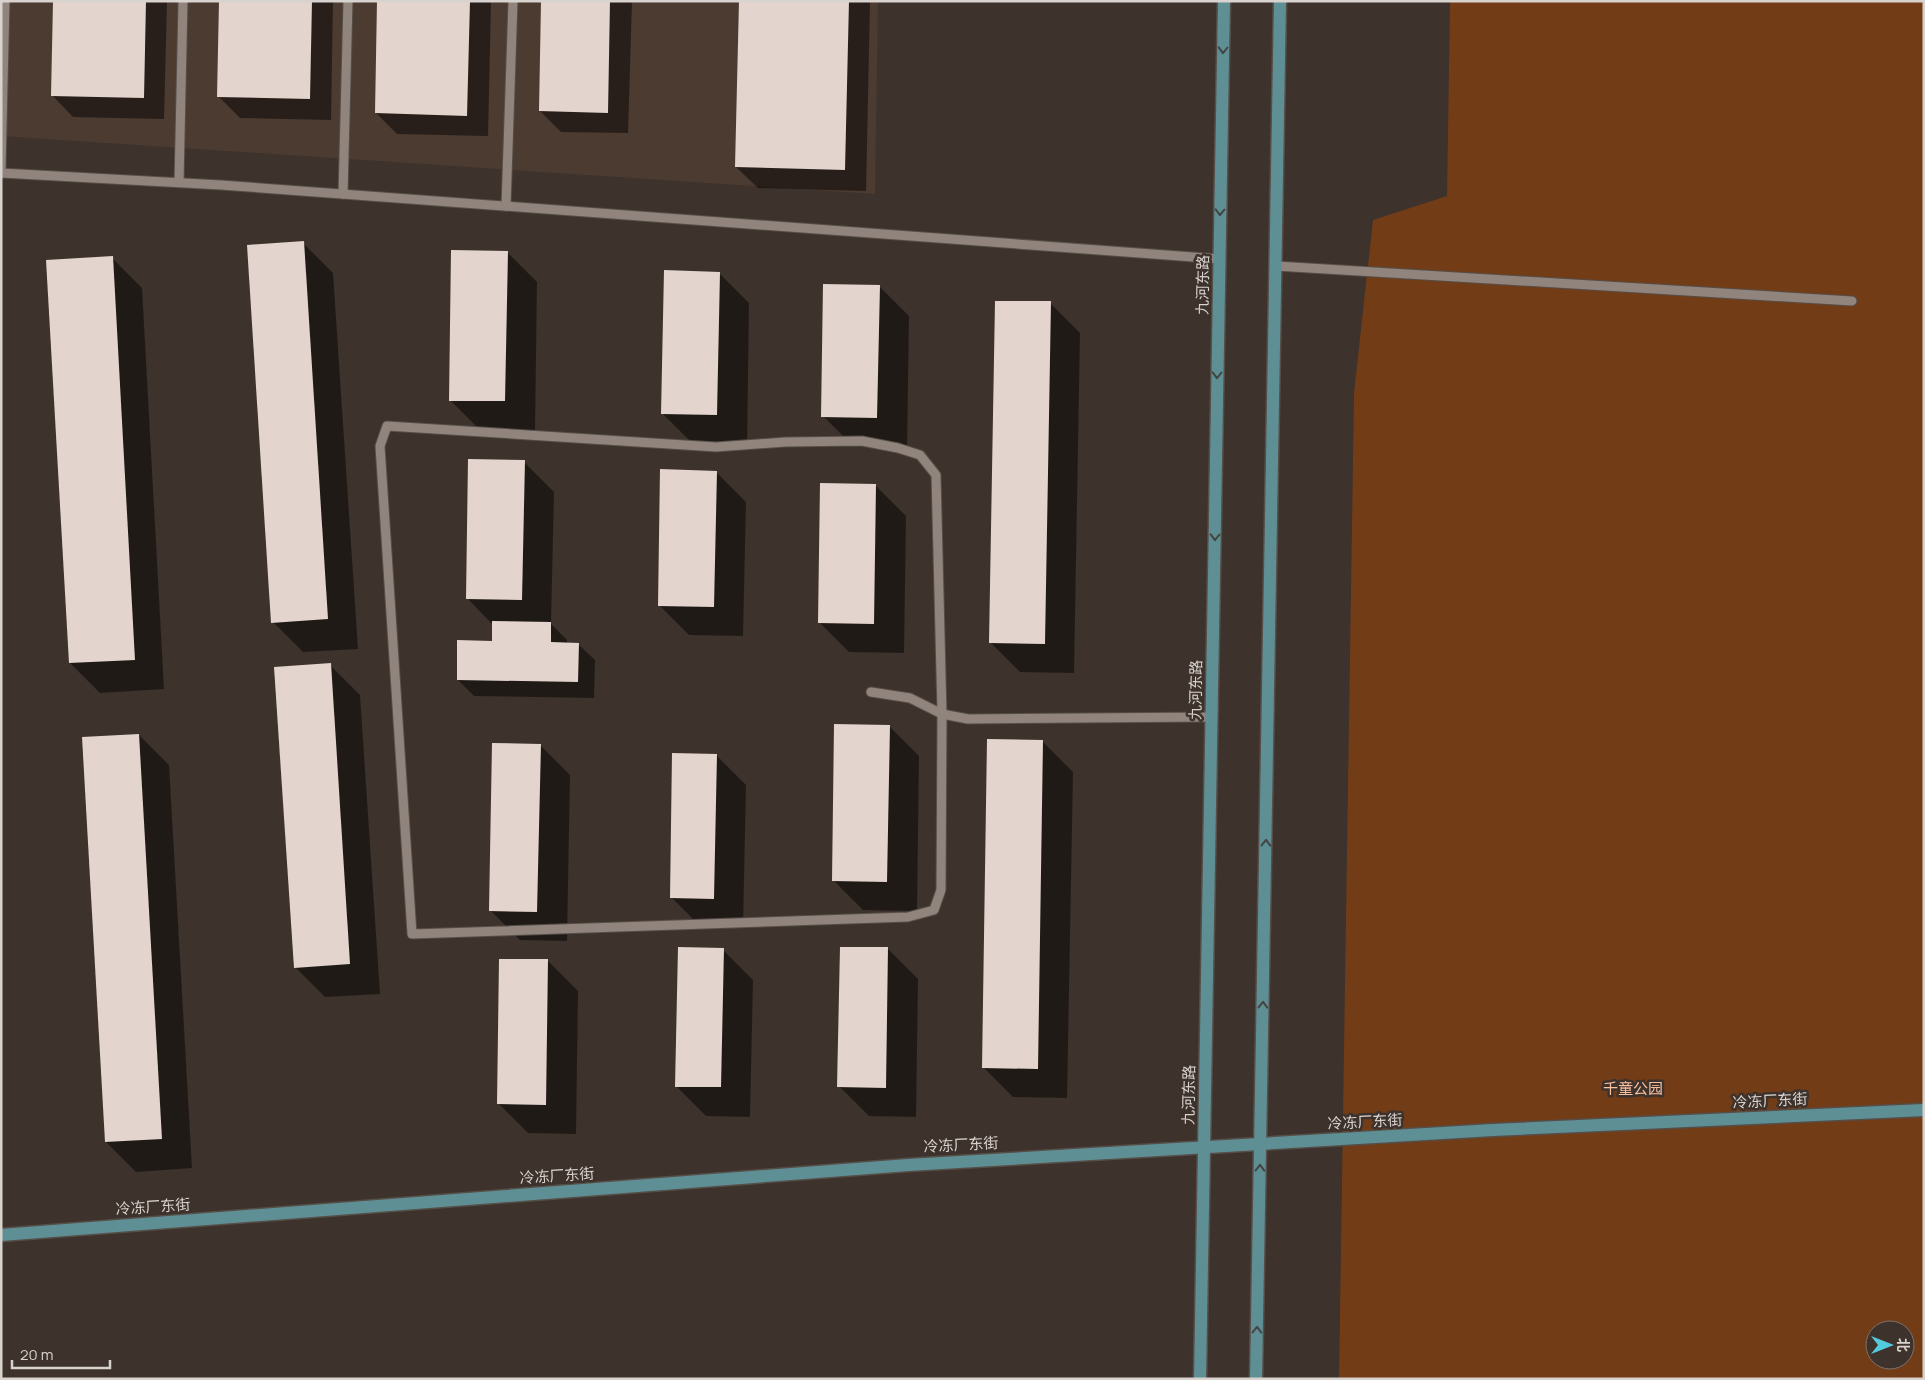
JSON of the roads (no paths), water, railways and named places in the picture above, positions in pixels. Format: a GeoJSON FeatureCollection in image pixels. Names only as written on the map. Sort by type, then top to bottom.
{"type":"FeatureCollection","features":[{"type":"Feature","properties":{"kind":"main road","name":"九河东路"},"geometry":{"type":"LineString","coordinates":[[1200,1379],[1224,1]]}},
{"type":"Feature","properties":{"kind":"main road"},"geometry":{"type":"LineString","coordinates":[[1256,1379],[1280,1]]}},
{"type":"Feature","properties":{"kind":"main road","name":"冷冻厂东街"},"geometry":{"type":"LineString","coordinates":[[1,1235],[908,1165],[1483,1131],[1924,1110]]}},
{"type":"Feature","properties":{"kind":"street"},"geometry":{"type":"LineString","coordinates":[[1,169],[5,1]]}},
{"type":"Feature","properties":{"kind":"street"},"geometry":{"type":"LineString","coordinates":[[179,182],[183,1]]}},
{"type":"Feature","properties":{"kind":"street"},"geometry":{"type":"LineString","coordinates":[[343,194],[348,1]]}},
{"type":"Feature","properties":{"kind":"street"},"geometry":{"type":"LineString","coordinates":[[506,206],[513,1]]}},
{"type":"Feature","properties":{"kind":"street"},"geometry":{"type":"LineString","coordinates":[[1,173],[179,182],[1220,259]]}},
{"type":"Feature","properties":{"kind":"street"},"geometry":{"type":"LineString","coordinates":[[1276,266],[1852,301]]}},
{"type":"Feature","properties":{"kind":"street"},"geometry":{"type":"LineString","coordinates":[[387,426],[716,447],[785,442],[862,441],[898,448],[920,455],[936,474],[942,714],[940,890],[934,910],[908,917],[412,934],[380,446],[387,426]]}},
{"type":"Feature","properties":{"kind":"street"},"geometry":{"type":"LineString","coordinates":[[871,692],[910,698],[942,714],[968,719],[1211,717]]}},
{"type":"Feature","properties":{"kind":"park label","name":"千童公园"},"geometry":{"type":"Point","coordinates":[1633,1089]}}]}
